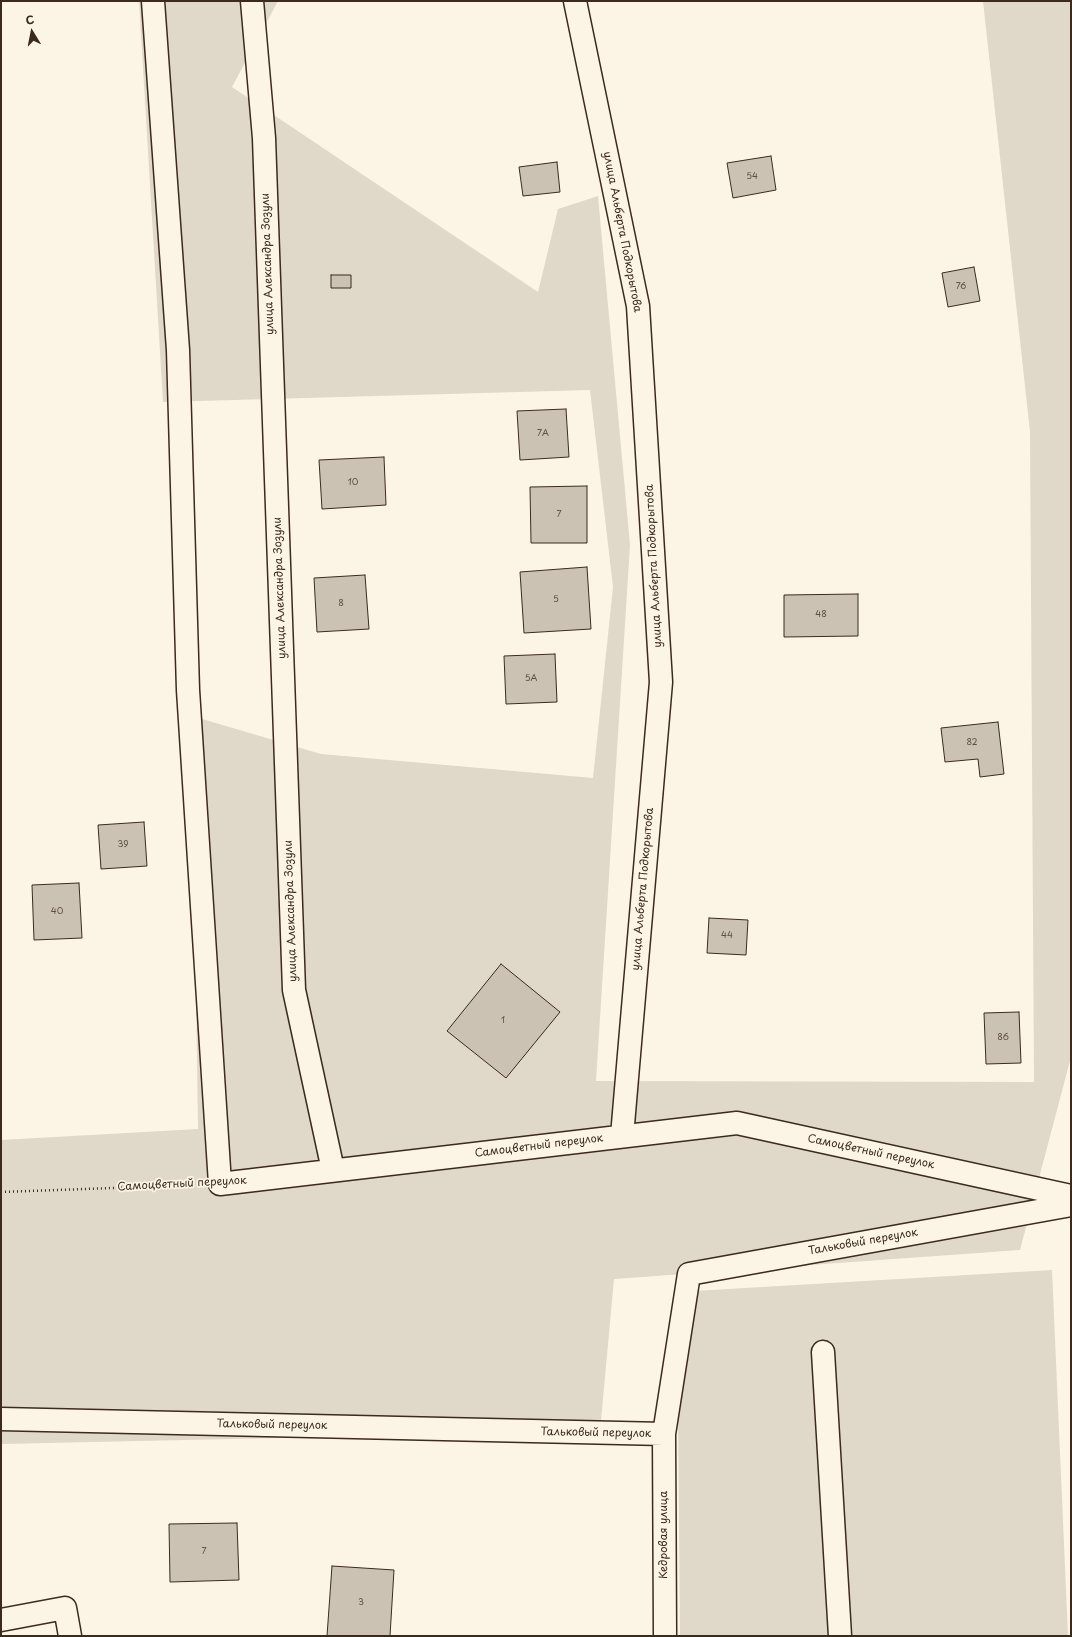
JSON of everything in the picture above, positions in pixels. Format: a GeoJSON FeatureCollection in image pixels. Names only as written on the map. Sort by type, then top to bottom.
{"type":"FeatureCollection","features":[{"type":"Feature","properties":{"kind":"street"},"geometry":{"type":"LineString","coordinates":[[152,1],[178,350],[188,690],[220,1184]]}},
{"type":"Feature","properties":{"kind":"street","name":"улица Александра Зозули"},"geometry":{"type":"LineString","coordinates":[[252,1],[264,138],[294,990],[333,1170]]}},
{"type":"Feature","properties":{"kind":"street","name":"улица Альберта Подкорытова"},"geometry":{"type":"LineString","coordinates":[[575,1],[638,306],[661,682],[622,1136]]}},
{"type":"Feature","properties":{"kind":"street","name":"Самоцветный переулок"},"geometry":{"type":"LineString","coordinates":[[220,1184],[737,1123],[1071,1196]]}},
{"type":"Feature","properties":{"kind":"street","name":"Тальковый переулок"},"geometry":{"type":"LineString","coordinates":[[1,1419],[664,1434],[689,1274],[1071,1205]]}},
{"type":"Feature","properties":{"kind":"street"},"geometry":{"type":"LineString","coordinates":[[823,1352],[840,1636]]}},
{"type":"Feature","properties":{"kind":"street","name":"Кедровая улица"},"geometry":{"type":"LineString","coordinates":[[664,1434],[665,1636]]}},
{"type":"Feature","properties":{"kind":"street"},"geometry":{"type":"LineString","coordinates":[[1,1620],[65,1608],[70,1636]]}},
{"type":"Feature","properties":{"kind":"path","name":"Самоцветный переулок"},"geometry":{"type":"LineString","coordinates":[[1,1192],[220,1184]]}},
{"type":"Feature","properties":{"kind":"shaded area"},"geometry":{"type":"Polygon","coordinates":[[[139,1],[278,1],[232,87],[538,292],[558,209],[598,196],[630,545],[596,1081],[1034,1082],[1030,432],[983,1],[1071,1],[1071,1057],[1020,1250],[614,1279],[600,1431],[1,1444],[1,1140],[198,1129],[192,716],[321,754],[593,778],[613,587],[590,390],[163,402],[139,1]]]}},
{"type":"Feature","properties":{"kind":"shaded area"},"geometry":{"type":"Polygon","coordinates":[[[1052,1270],[1068,1636],[680,1636],[677,1292],[1052,1270]]]}},
{"type":"Feature","properties":{"kind":"building"},"geometry":{"type":"Polygon","coordinates":[[[771,156],[776,190],[733,198],[727,163],[771,156]]]}},
{"type":"Feature","properties":{"kind":"building"},"geometry":{"type":"Polygon","coordinates":[[[557,162],[560,192],[523,196],[519,167],[557,162]]]}},
{"type":"Feature","properties":{"kind":"building"},"geometry":{"type":"Polygon","coordinates":[[[974,267],[980,301],[948,307],[942,273],[974,267]]]}},
{"type":"Feature","properties":{"kind":"building"},"geometry":{"type":"Polygon","coordinates":[[[331,275],[351,275],[351,288],[331,288],[331,275]]]}},
{"type":"Feature","properties":{"kind":"building"},"geometry":{"type":"Polygon","coordinates":[[[566,409],[569,457],[520,460],[517,411],[566,409]]]}},
{"type":"Feature","properties":{"kind":"building"},"geometry":{"type":"Polygon","coordinates":[[[384,457],[386,505],[322,509],[319,460],[384,457]]]}},
{"type":"Feature","properties":{"kind":"building"},"geometry":{"type":"Polygon","coordinates":[[[587,486],[587,543],[531,543],[530,487],[587,486]]]}},
{"type":"Feature","properties":{"kind":"building"},"geometry":{"type":"Polygon","coordinates":[[[587,567],[591,629],[524,633],[520,572],[587,567]]]}},
{"type":"Feature","properties":{"kind":"building"},"geometry":{"type":"Polygon","coordinates":[[[365,575],[369,629],[317,632],[314,578],[365,575]]]}},
{"type":"Feature","properties":{"kind":"building"},"geometry":{"type":"Polygon","coordinates":[[[858,594],[858,636],[784,637],[784,595],[858,594]]]}},
{"type":"Feature","properties":{"kind":"building"},"geometry":{"type":"Polygon","coordinates":[[[555,654],[557,702],[506,704],[504,656],[555,654]]]}},
{"type":"Feature","properties":{"kind":"building"},"geometry":{"type":"Polygon","coordinates":[[[998,722],[1004,774],[980,777],[978,759],[945,762],[941,728],[998,722]]]}},
{"type":"Feature","properties":{"kind":"building"},"geometry":{"type":"Polygon","coordinates":[[[144,822],[147,866],[101,869],[98,825],[144,822]]]}},
{"type":"Feature","properties":{"kind":"building"},"geometry":{"type":"Polygon","coordinates":[[[79,883],[82,938],[34,940],[32,885],[79,883]]]}},
{"type":"Feature","properties":{"kind":"building"},"geometry":{"type":"Polygon","coordinates":[[[709,918],[748,920],[746,955],[707,953],[709,918]]]}},
{"type":"Feature","properties":{"kind":"building"},"geometry":{"type":"Polygon","coordinates":[[[501,964],[560,1012],[506,1078],[447,1031],[501,964]]]}},
{"type":"Feature","properties":{"kind":"building"},"geometry":{"type":"Polygon","coordinates":[[[1019,1012],[1021,1063],[986,1064],[984,1013],[1019,1012]]]}},
{"type":"Feature","properties":{"kind":"building"},"geometry":{"type":"Polygon","coordinates":[[[237,1523],[239,1580],[170,1582],[169,1524],[237,1523]]]}},
{"type":"Feature","properties":{"kind":"building"},"geometry":{"type":"Polygon","coordinates":[[[332,1566],[394,1570],[390,1636],[327,1636],[332,1566]]]}}]}
